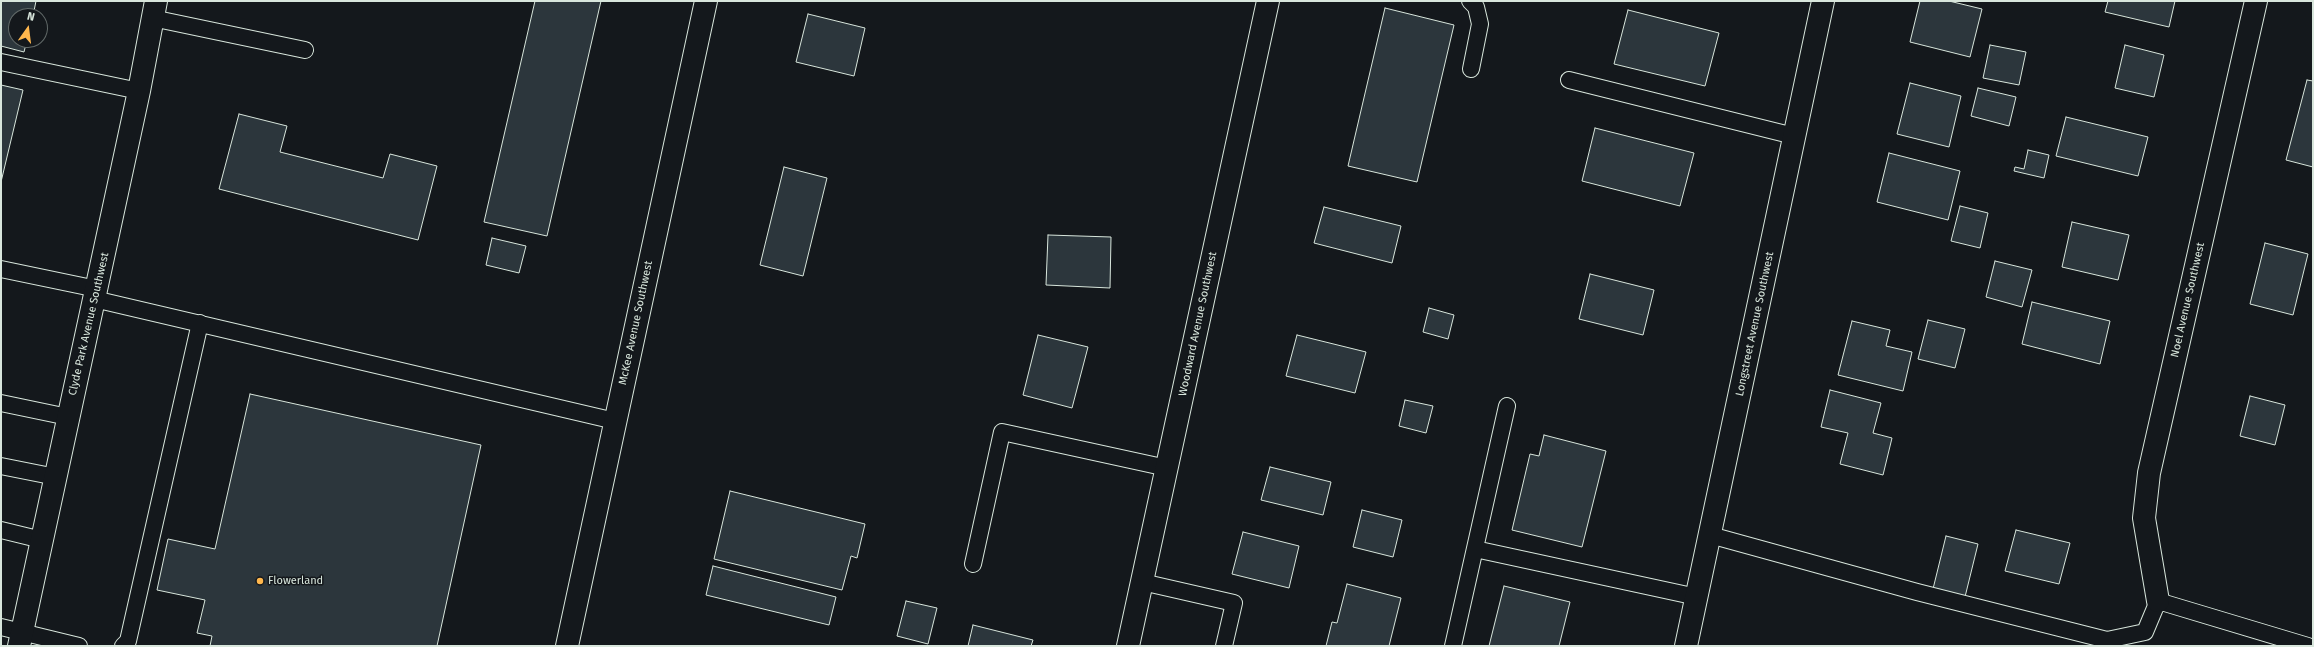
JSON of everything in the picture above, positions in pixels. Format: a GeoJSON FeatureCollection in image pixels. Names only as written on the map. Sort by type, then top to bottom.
{"type":"FeatureCollection","features":[{"type":"Feature","properties":{"kind":"street","name":"McKee Avenue Southwest"},"geometry":{"type":"LineString","coordinates":[[567,646],[706,1]]}},
{"type":"Feature","properties":{"kind":"street","name":"Woodward Avenue Southwest"},"geometry":{"type":"LineString","coordinates":[[1128,646],[1268,1]]}},
{"type":"Feature","properties":{"kind":"street","name":"Longstreet Avenue Southwest"},"geometry":{"type":"LineString","coordinates":[[1686,646],[1823,1]]}},
{"type":"Feature","properties":{"kind":"street","name":"Noel Avenue Southwest"},"geometry":{"type":"LineString","coordinates":[[2158,601],[2144,518],[2149,473],[2256,1]]}},
{"type":"Feature","properties":{"kind":"street","name":"Clyde Park Avenue Southwest"},"geometry":{"type":"LineString","coordinates":[[21,639],[139,91],[154,10]]}},
{"type":"Feature","properties":{"kind":"lane"},"geometry":{"type":"LineString","coordinates":[[1470,1],[1476,7],[1480,24],[1471,69]]}},
{"type":"Feature","properties":{"kind":"lane"},"geometry":{"type":"LineString","coordinates":[[154,10],[305,50]]}},
{"type":"Feature","properties":{"kind":"lane"},"geometry":{"type":"LineString","coordinates":[[1,62],[139,91]]}},
{"type":"Feature","properties":{"kind":"lane"},"geometry":{"type":"LineString","coordinates":[[1569,80],[1794,136]]}},
{"type":"Feature","properties":{"kind":"lane"},"geometry":{"type":"LineString","coordinates":[[1,270],[200,323],[615,421]]}},
{"type":"Feature","properties":{"kind":"lane"},"geometry":{"type":"LineString","coordinates":[[123,646],[128,642],[200,323]]}},
{"type":"Feature","properties":{"kind":"lane"},"geometry":{"type":"LineString","coordinates":[[1,403],[68,417]]}},
{"type":"Feature","properties":{"kind":"lane"},"geometry":{"type":"LineString","coordinates":[[1453,646],[1507,406]]}},
{"type":"Feature","properties":{"kind":"lane"},"geometry":{"type":"LineString","coordinates":[[973,564],[1002,432],[1167,468]]}},
{"type":"Feature","properties":{"kind":"lane"},"geometry":{"type":"LineString","coordinates":[[1,466],[56,477]]}},
{"type":"Feature","properties":{"kind":"lane"},"geometry":{"type":"LineString","coordinates":[[1,530],[42,540]]}},
{"type":"Feature","properties":{"kind":"lane"},"geometry":{"type":"LineString","coordinates":[[1710,535],[1917,592],[2107,640],[2145,632],[2158,601],[2308,646]]}},
{"type":"Feature","properties":{"kind":"lane"},"geometry":{"type":"LineString","coordinates":[[1475,549],[1697,597]]}},
{"type":"Feature","properties":{"kind":"lane"},"geometry":{"type":"LineString","coordinates":[[1142,582],[1234,603],[1224,646]]}},
{"type":"Feature","properties":{"kind":"lane"},"geometry":{"type":"LineString","coordinates":[[1,627],[21,639],[79,646]]}},
{"type":"Feature","properties":{"kind":"building"},"geometry":{"type":"Polygon","coordinates":[[[1,1],[36,1],[35,8],[8,8],[8,48],[1,46],[1,1]]]}},
{"type":"Feature","properties":{"kind":"building"},"geometry":{"type":"Polygon","coordinates":[[[535,1],[601,1],[547,236],[484,222],[535,1]]]}},
{"type":"Feature","properties":{"kind":"building"},"geometry":{"type":"Polygon","coordinates":[[[1920,1],[1949,1],[1982,9],[1970,57],[1910,42],[1920,1]]]}},
{"type":"Feature","properties":{"kind":"building"},"geometry":{"type":"Polygon","coordinates":[[[2108,1],[2175,1],[2169,27],[2105,12],[2108,1]]]}},
{"type":"Feature","properties":{"kind":"building"},"geometry":{"type":"Polygon","coordinates":[[[1385,8],[1454,25],[1417,182],[1348,166],[1385,8]]]}},
{"type":"Feature","properties":{"kind":"building"},"geometry":{"type":"Polygon","coordinates":[[[1628,10],[1719,33],[1705,86],[1614,64],[1628,10]]]}},
{"type":"Feature","properties":{"kind":"building"},"geometry":{"type":"Polygon","coordinates":[[[808,14],[865,28],[854,76],[796,62],[808,14]]]}},
{"type":"Feature","properties":{"kind":"building"},"geometry":{"type":"Polygon","coordinates":[[[1990,45],[2026,52],[2019,85],[1983,78],[1990,45]]]}},
{"type":"Feature","properties":{"kind":"building"},"geometry":{"type":"Polygon","coordinates":[[[2125,45],[2164,55],[2154,97],[2115,88],[2125,45]]]}},
{"type":"Feature","properties":{"kind":"building"},"geometry":{"type":"Polygon","coordinates":[[[9,48],[25,48],[24,52],[9,48]]]}},
{"type":"Feature","properties":{"kind":"building"},"geometry":{"type":"Polygon","coordinates":[[[2307,80],[2313,81],[2313,167],[2286,160],[2307,80]]]}},
{"type":"Feature","properties":{"kind":"building"},"geometry":{"type":"Polygon","coordinates":[[[1910,83],[1961,96],[1949,147],[1897,134],[1910,83]]]}},
{"type":"Feature","properties":{"kind":"building"},"geometry":{"type":"Polygon","coordinates":[[[1,85],[23,90],[1,182],[1,85]]]}},
{"type":"Feature","properties":{"kind":"building"},"geometry":{"type":"Polygon","coordinates":[[[1978,88],[2016,97],[2009,126],[1971,116],[1978,88]]]}},
{"type":"Feature","properties":{"kind":"building"},"geometry":{"type":"Polygon","coordinates":[[[239,114],[287,126],[280,152],[383,178],[390,154],[437,166],[418,240],[219,189],[239,114]]]}},
{"type":"Feature","properties":{"kind":"building"},"geometry":{"type":"Polygon","coordinates":[[[2066,117],[2148,137],[2138,176],[2056,156],[2066,117]]]}},
{"type":"Feature","properties":{"kind":"building"},"geometry":{"type":"Polygon","coordinates":[[[1595,128],[1694,153],[1680,206],[1582,181],[1595,128]]]}},
{"type":"Feature","properties":{"kind":"building"},"geometry":{"type":"Polygon","coordinates":[[[2028,150],[2049,155],[2044,178],[2014,171],[2015,167],[2024,169],[2028,150]]]}},
{"type":"Feature","properties":{"kind":"building"},"geometry":{"type":"Polygon","coordinates":[[[1889,153],[1960,171],[1948,220],[1877,202],[1889,153]]]}},
{"type":"Feature","properties":{"kind":"building"},"geometry":{"type":"Polygon","coordinates":[[[784,167],[827,178],[803,276],[760,265],[784,167]]]}},
{"type":"Feature","properties":{"kind":"building"},"geometry":{"type":"Polygon","coordinates":[[[1960,206],[1988,213],[1980,248],[1951,241],[1960,206]]]}},
{"type":"Feature","properties":{"kind":"building"},"geometry":{"type":"Polygon","coordinates":[[[1324,207],[1401,226],[1392,263],[1314,243],[1324,207]]]}},
{"type":"Feature","properties":{"kind":"building"},"geometry":{"type":"Polygon","coordinates":[[[2072,222],[2129,235],[2118,280],[2062,267],[2072,222]]]}},
{"type":"Feature","properties":{"kind":"building"},"geometry":{"type":"Polygon","coordinates":[[[1048,235],[1111,237],[1110,288],[1046,285],[1048,235]]]}},
{"type":"Feature","properties":{"kind":"building"},"geometry":{"type":"Polygon","coordinates":[[[492,238],[526,246],[519,273],[486,265],[492,238]]]}},
{"type":"Feature","properties":{"kind":"building"},"geometry":{"type":"Polygon","coordinates":[[[2265,243],[2308,254],[2293,315],[2250,304],[2265,243]]]}},
{"type":"Feature","properties":{"kind":"building"},"geometry":{"type":"Polygon","coordinates":[[[1995,261],[2032,270],[2022,307],[1986,297],[1995,261]]]}},
{"type":"Feature","properties":{"kind":"building"},"geometry":{"type":"Polygon","coordinates":[[[1590,274],[1654,290],[1643,335],[1579,319],[1590,274]]]}},
{"type":"Feature","properties":{"kind":"building"},"geometry":{"type":"Polygon","coordinates":[[[2032,302],[2110,321],[2100,364],[2022,344],[2032,302]]]}},
{"type":"Feature","properties":{"kind":"building"},"geometry":{"type":"Polygon","coordinates":[[[1429,308],[1454,315],[1448,339],[1423,332],[1429,308]]]}},
{"type":"Feature","properties":{"kind":"building"},"geometry":{"type":"Polygon","coordinates":[[[1928,320],[1965,329],[1955,368],[1918,359],[1928,320]]]}},
{"type":"Feature","properties":{"kind":"building"},"geometry":{"type":"Polygon","coordinates":[[[1852,321],[1890,330],[1886,346],[1912,352],[1903,391],[1838,375],[1852,321]]]}},
{"type":"Feature","properties":{"kind":"building"},"geometry":{"type":"Polygon","coordinates":[[[1038,335],[1088,347],[1072,408],[1023,395],[1038,335]]]}},
{"type":"Feature","properties":{"kind":"building"},"geometry":{"type":"Polygon","coordinates":[[[1297,335],[1366,352],[1355,393],[1286,376],[1297,335]]]}},
{"type":"Feature","properties":{"kind":"building"},"geometry":{"type":"Polygon","coordinates":[[[1830,390],[1881,403],[1873,433],[1892,438],[1883,475],[1840,464],[1848,433],[1821,427],[1830,390]]]}},
{"type":"Feature","properties":{"kind":"building"},"geometry":{"type":"Polygon","coordinates":[[[250,394],[481,445],[437,646],[210,646],[212,636],[197,633],[205,600],[157,590],[168,539],[215,549],[250,394]]]}},
{"type":"Feature","properties":{"kind":"building"},"geometry":{"type":"Polygon","coordinates":[[[2250,396],[2285,405],[2275,445],[2240,436],[2250,396]]]}},
{"type":"Feature","properties":{"kind":"building"},"geometry":{"type":"Polygon","coordinates":[[[1405,400],[1433,406],[1426,433],[1399,426],[1405,400]]]}},
{"type":"Feature","properties":{"kind":"building"},"geometry":{"type":"Polygon","coordinates":[[[1544,435],[1606,451],[1582,547],[1512,530],[1530,454],[1539,456],[1544,435]]]}},
{"type":"Feature","properties":{"kind":"building"},"geometry":{"type":"Polygon","coordinates":[[[1270,467],[1331,482],[1323,515],[1261,500],[1270,467]]]}},
{"type":"Feature","properties":{"kind":"building"},"geometry":{"type":"Polygon","coordinates":[[[730,491],[865,524],[857,558],[851,556],[842,590],[714,559],[730,491]]]}},
{"type":"Feature","properties":{"kind":"building"},"geometry":{"type":"Polygon","coordinates":[[[1362,510],[1402,520],[1393,557],[1353,547],[1362,510]]]}},
{"type":"Feature","properties":{"kind":"building"},"geometry":{"type":"Polygon","coordinates":[[[2016,530],[2070,543],[2059,584],[2005,571],[2016,530]]]}},
{"type":"Feature","properties":{"kind":"building"},"geometry":{"type":"Polygon","coordinates":[[[1243,532],[1299,546],[1289,588],[1232,574],[1243,532]]]}},
{"type":"Feature","properties":{"kind":"building"},"geometry":{"type":"Polygon","coordinates":[[[1946,536],[1978,544],[1964,601],[1932,593],[1946,536]]]}},
{"type":"Feature","properties":{"kind":"building"},"geometry":{"type":"Polygon","coordinates":[[[713,566],[836,597],[829,625],[706,595],[713,566]]]}},
{"type":"Feature","properties":{"kind":"building"},"geometry":{"type":"Polygon","coordinates":[[[1347,584],[1401,598],[1389,646],[1326,646],[1332,622],[1337,623],[1347,584]]]}},
{"type":"Feature","properties":{"kind":"building"},"geometry":{"type":"Polygon","coordinates":[[[1504,586],[1570,602],[1559,646],[1489,646],[1504,586]]]}},
{"type":"Feature","properties":{"kind":"building"},"geometry":{"type":"Polygon","coordinates":[[[906,601],[937,608],[928,644],[897,636],[906,601]]]}},
{"type":"Feature","properties":{"kind":"building"},"geometry":{"type":"Polygon","coordinates":[[[973,625],[1033,640],[1031,646],[968,646],[973,625]]]}},
{"type":"Feature","properties":{"kind":"place","name":"Flowerland"},"geometry":{"type":"Point","coordinates":[260,581]}}]}
